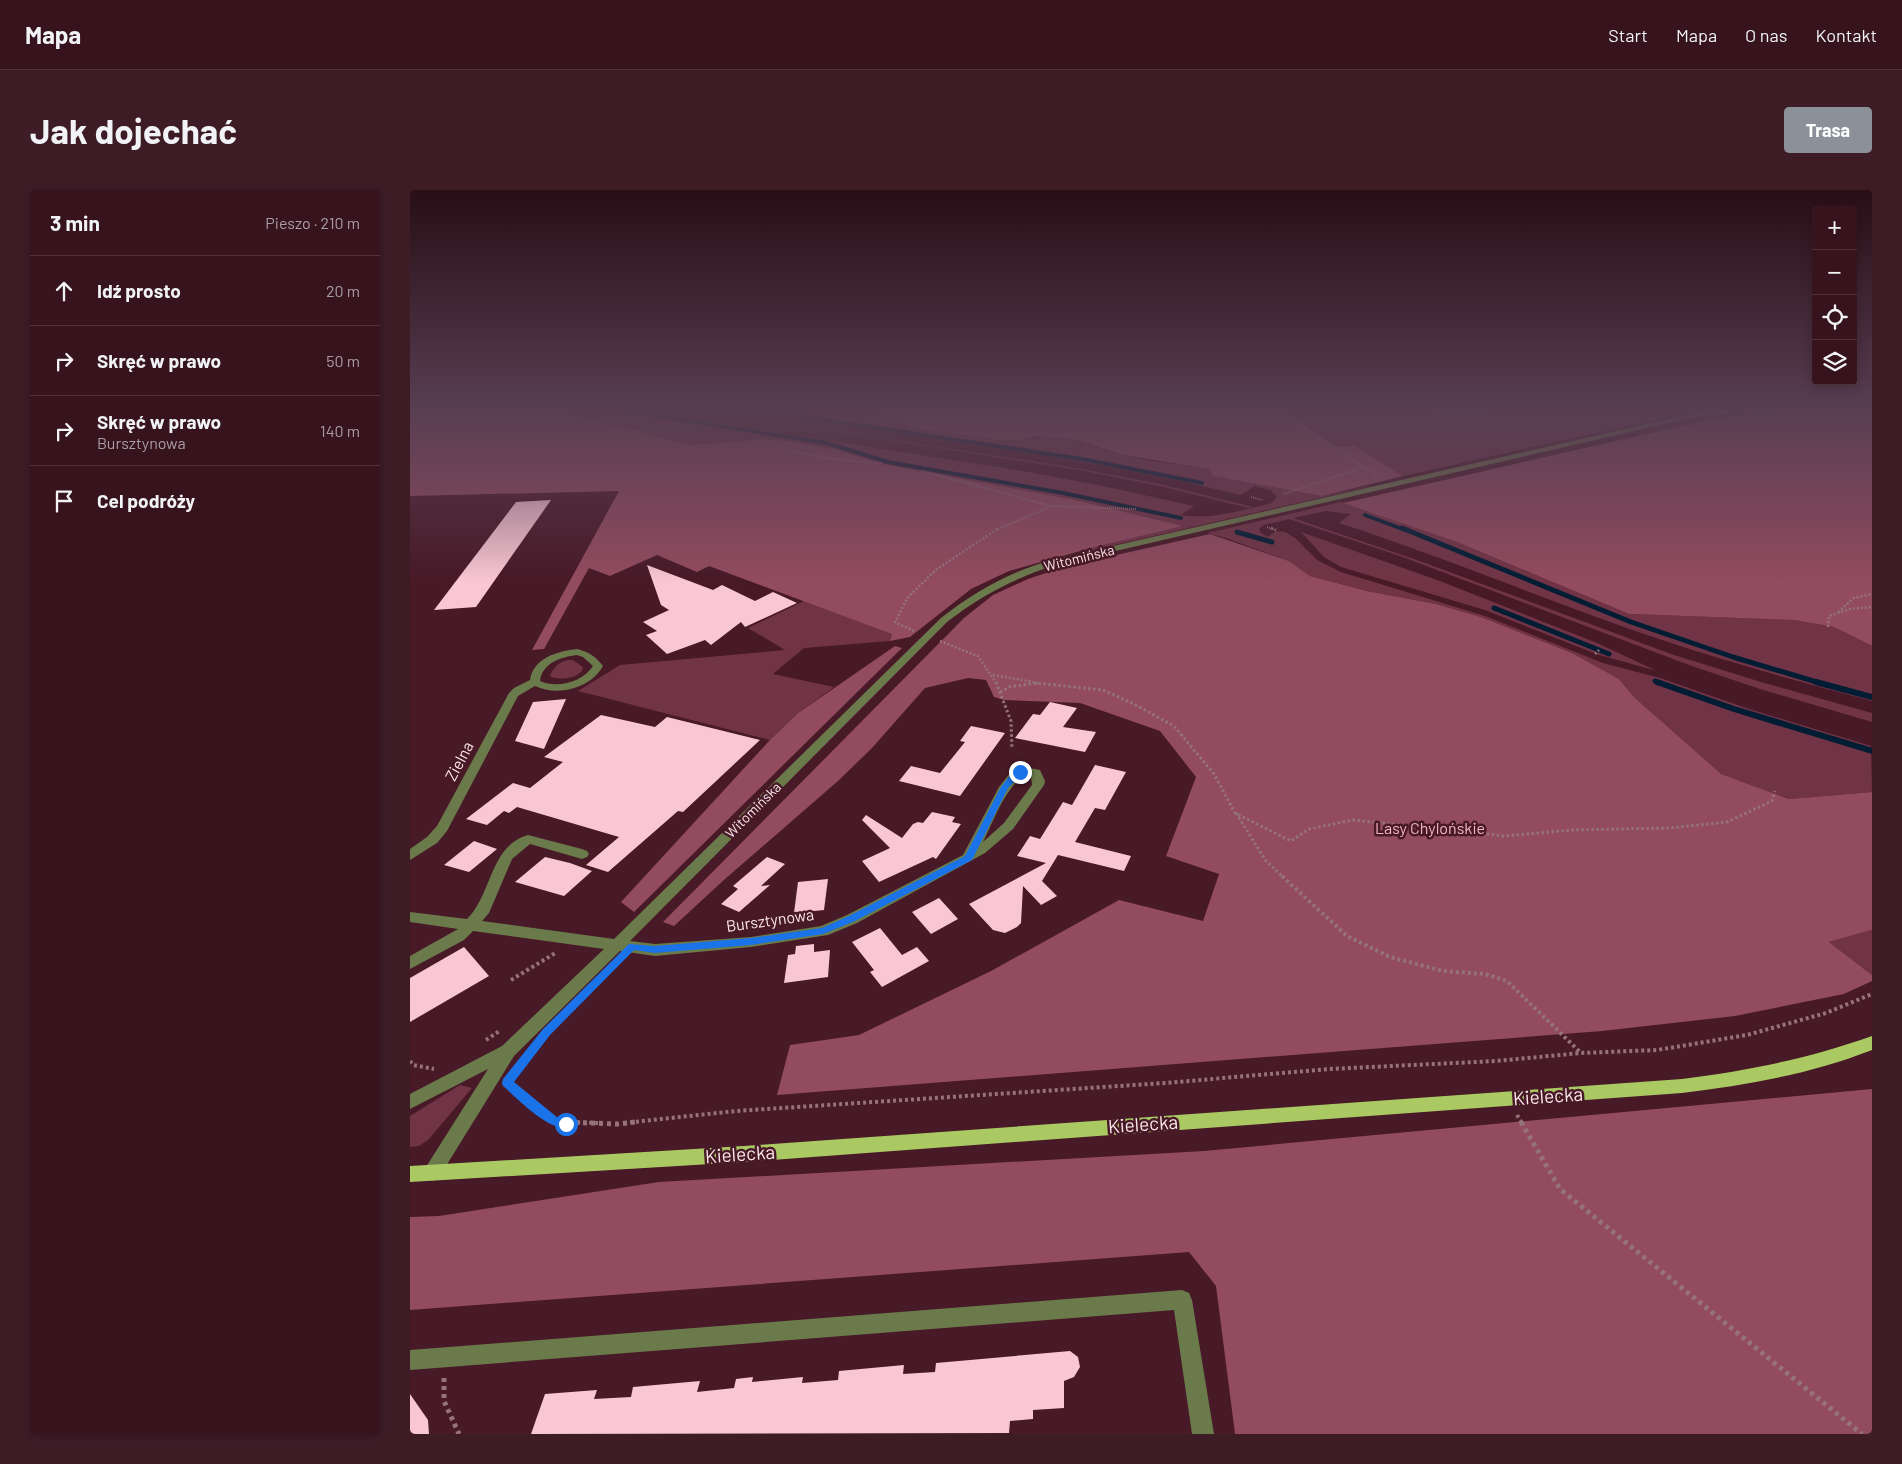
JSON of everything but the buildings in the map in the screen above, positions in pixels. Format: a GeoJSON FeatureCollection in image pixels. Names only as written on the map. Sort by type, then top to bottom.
{"type":"FeatureCollection","features":[{"type":"Feature","properties":{"kind":"main road","name":"Kielecka"},"geometry":{"type":"LineString","coordinates":[[410,1174],[744,1154],[1673,1086],[1736,1080],[1785,1070],[1872,1044]]}},
{"type":"Feature","properties":{"kind":"street","name":"Witomińska"},"geometry":{"type":"LineString","coordinates":[[432,1173],[508,1051],[944,620],[977,595],[1009,578],[1052,563],[1473,466]]}},
{"type":"Feature","properties":{"kind":"street","name":"Zielna"},"geometry":{"type":"LineString","coordinates":[[583,653],[598,666],[592,676],[581,682],[549,688],[540,686],[535,682],[539,669],[551,659],[562,654],[583,653]]}},
{"type":"Feature","properties":{"kind":"street","name":"Zielna"},"geometry":{"type":"LineString","coordinates":[[410,855],[432,840],[442,828],[514,695],[525,686],[535,682]]}},
{"type":"Feature","properties":{"kind":"street","name":"Bursztynowa"},"geometry":{"type":"LineString","coordinates":[[618,944],[655,950],[751,942],[823,931],[852,918],[968,858],[986,847],[1004,833],[1022,812],[1038,786],[1036,773],[1024,771],[1009,780],[968,858]]}},
{"type":"Feature","properties":{"kind":"street"},"geometry":{"type":"LineString","coordinates":[[410,963],[459,936],[470,926],[482,913],[506,856],[528,839],[582,854]]}},
{"type":"Feature","properties":{"kind":"street"},"geometry":{"type":"LineString","coordinates":[[410,916],[470,926],[618,944]]}},
{"type":"Feature","properties":{"kind":"street","name":"Witomińska"},"geometry":{"type":"LineString","coordinates":[[410,1102],[508,1051]]}},
{"type":"Feature","properties":{"kind":"street"},"geometry":{"type":"LineString","coordinates":[[410,1360],[1182,1300],[1204,1434]]}},
{"type":"Feature","properties":{"kind":"path"},"geometry":{"type":"LineString","coordinates":[[1277,497],[1364,467],[1386,480],[1400,483]]}},
{"type":"Feature","properties":{"kind":"path"},"geometry":{"type":"LineString","coordinates":[[922,470],[984,489],[1052,506]]}},
{"type":"Feature","properties":{"kind":"path"},"geometry":{"type":"LineString","coordinates":[[1837,613],[1854,598],[1872,594]]}},
{"type":"Feature","properties":{"kind":"path"},"geometry":{"type":"LineString","coordinates":[[1828,627],[1829,616],[1850,609],[1872,607]]}},
{"type":"Feature","properties":{"kind":"path"},"geometry":{"type":"LineString","coordinates":[[936,640],[941,634]]}},
{"type":"Feature","properties":{"kind":"path"},"geometry":{"type":"LineString","coordinates":[[1595,654],[1599,650]]}},
{"type":"Feature","properties":{"kind":"path"},"geometry":{"type":"LineString","coordinates":[[993,675],[1103,690],[1134,704],[1174,726],[1214,774],[1266,861],[1312,906],[1347,936],[1390,956],[1442,971],[1485,974],[1507,982],[1581,1053]]}},
{"type":"Feature","properties":{"kind":"path"},"geometry":{"type":"LineString","coordinates":[[1012,749],[1011,721],[1000,692],[1009,687],[1037,682]]}},
{"type":"Feature","properties":{"kind":"path"},"geometry":{"type":"LineString","coordinates":[[1235,812],[1291,842],[1309,829],[1352,820],[1505,836],[1572,830],[1669,828],[1726,822],[1772,801],[1775,791]]}},
{"type":"Feature","properties":{"kind":"path"},"geometry":{"type":"LineString","coordinates":[[511,980],[560,950]]}},
{"type":"Feature","properties":{"kind":"path"},"geometry":{"type":"LineString","coordinates":[[512,1076],[507,1083],[555,1122],[618,1124],[736,1111],[1165,1083],[1329,1069],[1496,1061],[1581,1053],[1657,1050],[1747,1035],[1826,1013],[1872,994]]}},
{"type":"Feature","properties":{"kind":"path"},"geometry":{"type":"LineString","coordinates":[[410,1061],[413,1065],[440,1069]]}},
{"type":"Feature","properties":{"kind":"path"},"geometry":{"type":"LineString","coordinates":[[1508,1099],[1560,1189],[1862,1434]]}},
{"type":"Feature","properties":{"kind":"path"},"geometry":{"type":"LineString","coordinates":[[443,1357],[444,1401],[459,1434]]}},
{"type":"Feature","properties":{"kind":"shaded area"},"geometry":{"type":"Polygon","coordinates":[[[894,466],[991,466],[1029,472],[1194,506],[1181,515],[1193,516],[1227,514],[1250,509],[1272,503],[1277,496],[1270,490],[1255,486],[1240,495],[1104,466],[1190,466],[1210,469],[1214,476],[1323,496],[1368,486],[1093,550],[1091,548],[1182,526],[1076,500],[894,466]]]}},
{"type":"Feature","properties":{"kind":"shaded area"},"geometry":{"type":"Polygon","coordinates":[[[1053,466],[1070,467],[1160,484],[1253,507],[1249,508],[1164,487],[1053,466]]]}},
{"type":"Feature","properties":{"kind":"shaded area"},"geometry":{"type":"Polygon","coordinates":[[[1387,466],[1448,466],[1403,476],[1387,466]]]}},
{"type":"Feature","properties":{"kind":"shaded area"},"geometry":{"type":"Polygon","coordinates":[[[1341,502],[1457,542],[1629,614],[1794,620],[1834,627],[1872,646],[1872,701],[1668,642],[1339,523],[1351,514],[1326,511],[1293,518],[1417,560],[1674,655],[1872,713],[1872,722],[1760,689],[1689,665],[1400,556],[1289,519],[1263,525],[1259,529],[1261,533],[1268,537],[1276,531],[1285,532],[1295,538],[1317,560],[1341,572],[1485,616],[1603,663],[1660,678],[1749,709],[1871,746],[1872,792],[1789,799],[1720,774],[1635,698],[1619,679],[1572,653],[1481,617],[1436,604],[1367,591],[1310,576],[1289,561],[1208,533],[1341,502]]]}},
{"type":"Feature","properties":{"kind":"shaded area"},"geometry":{"type":"Polygon","coordinates":[[[1301,532],[1440,581],[1597,643],[1657,671],[1596,654],[1600,650],[1594,653],[1485,610],[1341,567],[1324,557],[1301,532]]]}},
{"type":"Feature","properties":{"kind":"shaded area"},"geometry":{"type":"Polygon","coordinates":[[[804,601],[893,634],[890,641],[804,648],[773,674],[834,687],[798,713],[770,740],[578,691],[620,665],[785,650],[748,628],[804,601]]]}},
{"type":"Feature","properties":{"kind":"shaded area"},"geometry":{"type":"Polygon","coordinates":[[[573,660],[583,667],[582,671],[568,678],[551,677],[550,675],[558,664],[573,660]]]}},
{"type":"Feature","properties":{"kind":"shaded area"},"geometry":{"type":"Polygon","coordinates":[[[1872,930],[1872,975],[1829,942],[1872,930]]]}},
{"type":"Feature","properties":{"kind":"shaded area"},"geometry":{"type":"Polygon","coordinates":[[[460,1085],[472,1088],[428,1140],[419,1146],[410,1147],[410,1116],[460,1085]]]}},
{"type":"Feature","properties":{"kind":"green space"},"geometry":{"type":"Polygon","coordinates":[[[410,466],[894,466],[1076,500],[1183,526],[1091,548],[1009,571],[971,589],[910,637],[890,641],[892,634],[709,566],[697,572],[657,555],[610,576],[589,568],[544,649],[532,650],[619,491],[410,496],[410,466]]]}},
{"type":"Feature","properties":{"kind":"green space"},"geometry":{"type":"Polygon","coordinates":[[[1192,466],[1387,466],[1403,476],[1322,496],[1213,476],[1210,469],[1192,466]]]}},
{"type":"Feature","properties":{"kind":"green space"},"geometry":{"type":"Polygon","coordinates":[[[1506,466],[1872,466],[1872,646],[1834,627],[1794,620],[1629,614],[1457,542],[1343,503],[1506,466]]]}},
{"type":"Feature","properties":{"kind":"green space","name":"Lasy Chylońskie"},"geometry":{"type":"Polygon","coordinates":[[[1210,534],[1289,561],[1310,576],[1367,591],[1436,604],[1481,617],[1572,653],[1619,679],[1635,698],[1721,774],[1789,799],[1872,792],[1872,930],[1829,942],[1872,975],[1872,981],[1844,994],[1735,1016],[1602,1031],[777,1095],[790,1045],[859,1035],[991,971],[1119,900],[1203,921],[1219,874],[1166,856],[1196,777],[1160,731],[1080,703],[1004,700],[994,697],[986,680],[968,678],[925,688],[872,748],[838,781],[674,926],[663,922],[964,618],[993,595],[1028,579],[1067,566],[1210,534]]]}},
{"type":"Feature","properties":{"kind":"green space"},"geometry":{"type":"Polygon","coordinates":[[[895,646],[902,648],[634,912],[621,902],[770,740],[798,713],[895,646]]]}},
{"type":"Feature","properties":{"kind":"green space"},"geometry":{"type":"Polygon","coordinates":[[[1872,1089],[1872,1434],[1235,1434],[1216,1286],[1189,1252],[410,1310],[410,1217],[439,1216],[659,1182],[1204,1151],[1872,1089]]]}},
{"type":"Feature","properties":{"kind":"waterway"},"geometry":{"type":"LineString","coordinates":[[911,466],[1063,493],[1181,518]]}},
{"type":"Feature","properties":{"kind":"waterway"},"geometry":{"type":"LineString","coordinates":[[1117,466],[1202,483]]}},
{"type":"Feature","properties":{"kind":"waterway"},"geometry":{"type":"LineString","coordinates":[[1365,515],[1405,530]]}},
{"type":"Feature","properties":{"kind":"waterway"},"geometry":{"type":"LineString","coordinates":[[1402,528],[1631,622],[1733,657],[1820,683]]}},
{"type":"Feature","properties":{"kind":"waterway"},"geometry":{"type":"LineString","coordinates":[[1237,532],[1272,542]]}},
{"type":"Feature","properties":{"kind":"waterway"},"geometry":{"type":"LineString","coordinates":[[1494,608],[1609,654]]}},
{"type":"Feature","properties":{"kind":"waterway"},"geometry":{"type":"LineString","coordinates":[[1655,681],[1661,683]]}},
{"type":"Feature","properties":{"kind":"waterway"},"geometry":{"type":"LineString","coordinates":[[1657,682],[1734,709],[1872,751]]}},
{"type":"Feature","properties":{"kind":"waterway"},"geometry":{"type":"LineString","coordinates":[[1816,682],[1872,697]]}},
{"type":"Feature","properties":{"kind":"route"},"geometry":{"type":"LineString","coordinates":[[566,1124],[555,1122],[507,1083],[546,1032],[632,946],[655,950],[751,942],[823,931],[852,918],[968,858],[1009,780],[1020,772]]}}]}
